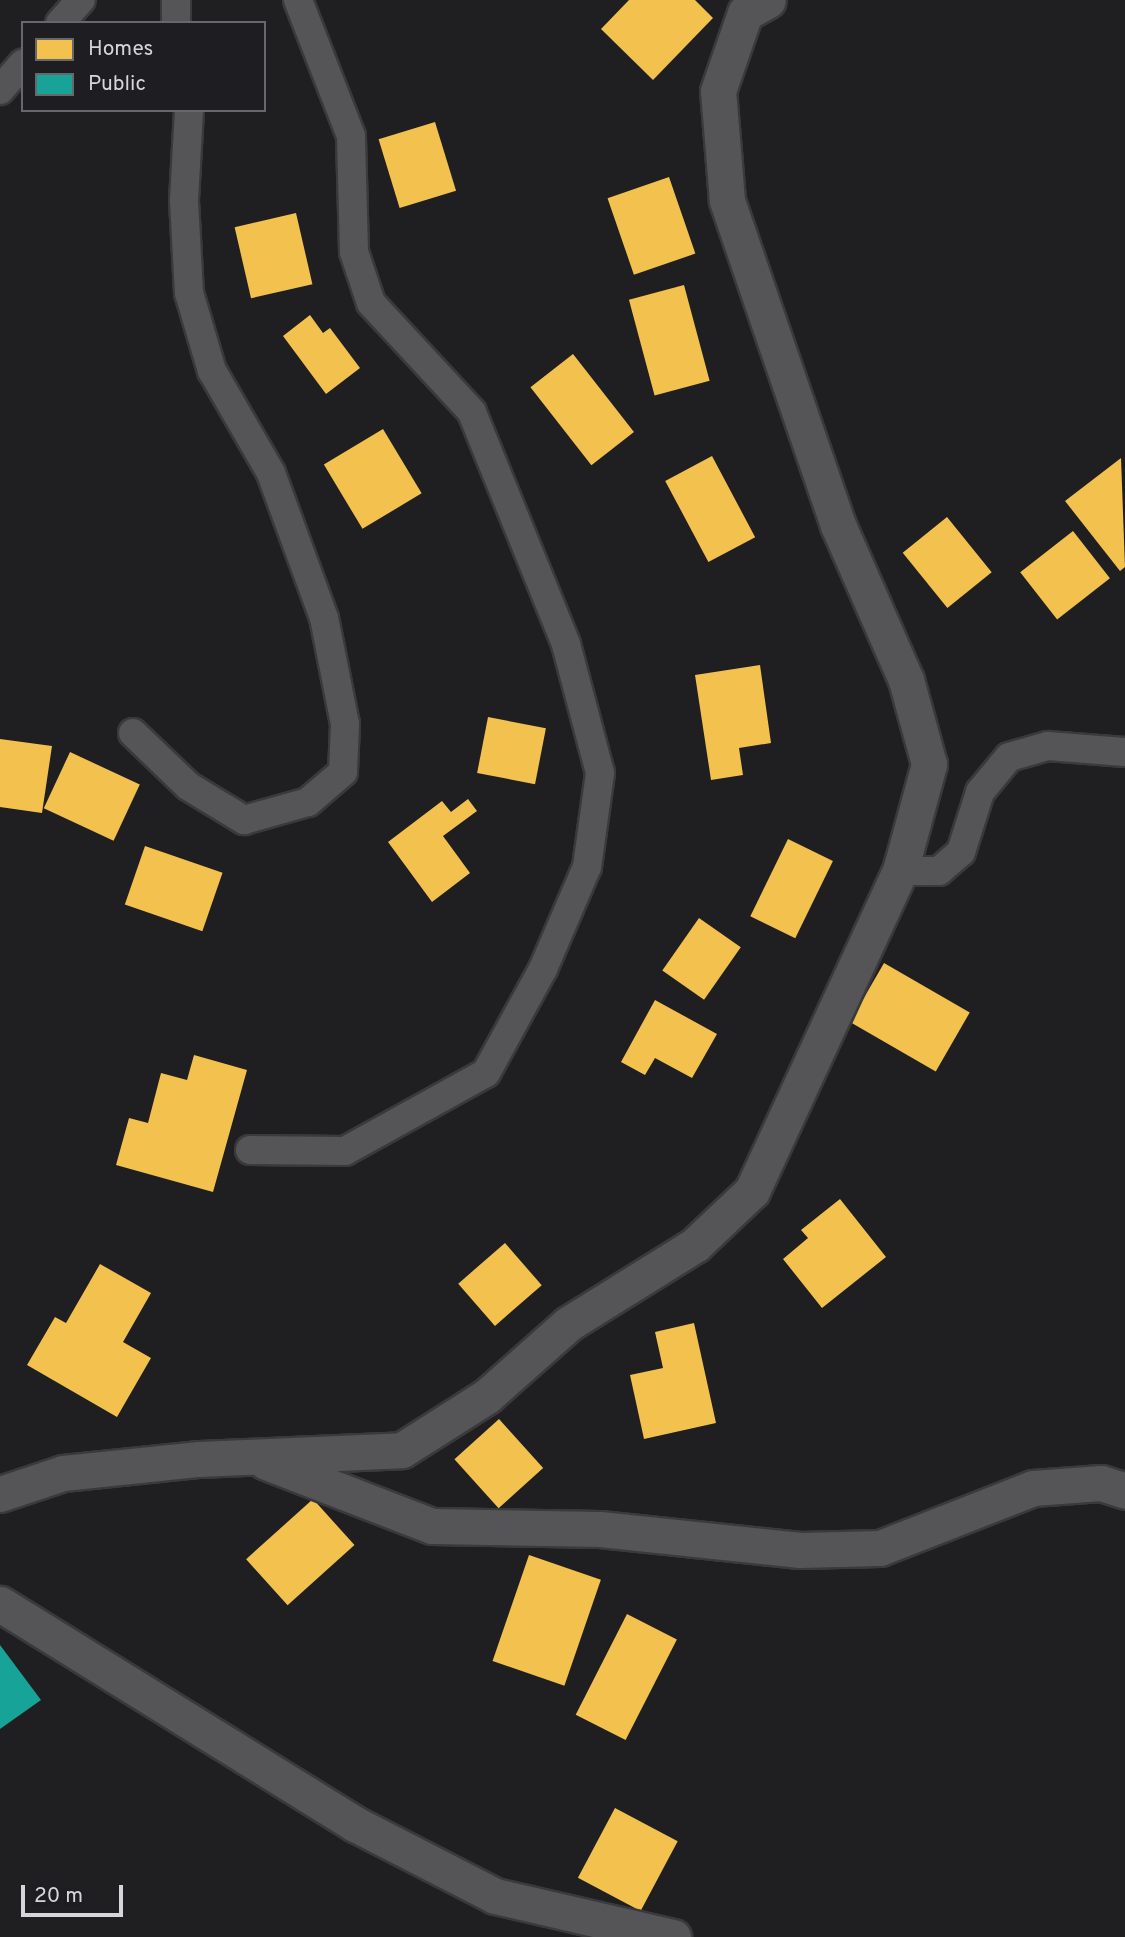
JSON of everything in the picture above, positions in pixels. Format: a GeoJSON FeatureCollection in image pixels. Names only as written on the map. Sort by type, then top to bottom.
{"type":"FeatureCollection","features":[{"type":"Feature","properties":{"kind":"street"},"geometry":{"type":"LineString","coordinates":[[62,21],[81,0]]}},
{"type":"Feature","properties":{"kind":"street"},"geometry":{"type":"LineString","coordinates":[[176,0],[176,21]]}},
{"type":"Feature","properties":{"kind":"street"},"geometry":{"type":"LineString","coordinates":[[250,1150],[345,1151],[486,1073],[587,867],[600,773],[566,644],[472,412],[371,303],[354,252],[351,136],[298,0]]}},
{"type":"Feature","properties":{"kind":"street"},"geometry":{"type":"LineString","coordinates":[[0,1494],[63,1473],[251,1457],[402,1450],[487,1396],[568,1324],[695,1245],[752,1191],[900,871],[929,764],[906,680],[838,525],[727,200],[718,91],[745,13],[768,0]]}},
{"type":"Feature","properties":{"kind":"street"},"geometry":{"type":"LineString","coordinates":[[0,90],[21,66]]}},
{"type":"Feature","properties":{"kind":"street"},"geometry":{"type":"LineString","coordinates":[[132,733],[188,786],[244,820],[307,802],[343,772],[345,724],[324,618],[271,473],[212,371],[189,293],[184,200],[190,112]]}},
{"type":"Feature","properties":{"kind":"street"},"geometry":{"type":"LineString","coordinates":[[900,871],[939,871],[961,852],[980,792],[1009,757],[1048,746],[1125,752]]}},
{"type":"Feature","properties":{"kind":"street"},"geometry":{"type":"LineString","coordinates":[[251,1457],[432,1527],[600,1529],[800,1550],[880,1548],[1033,1488],[1101,1483],[1125,1491]]}},
{"type":"Feature","properties":{"kind":"street"},"geometry":{"type":"LineString","coordinates":[[0,1604],[355,1824],[495,1896],[673,1937]]}},
{"type":"Feature","properties":{"kind":"building: Homes"},"geometry":{"type":"Polygon","coordinates":[[[629,0],[695,0],[713,18],[653,80],[601,29],[629,0]]]}},
{"type":"Feature","properties":{"kind":"building: Homes"},"geometry":{"type":"Polygon","coordinates":[[[435,122],[456,191],[400,208],[379,139],[435,122]]]}},
{"type":"Feature","properties":{"kind":"building: Homes"},"geometry":{"type":"Polygon","coordinates":[[[669,177],[695,254],[634,275],[608,198],[669,177]]]}},
{"type":"Feature","properties":{"kind":"building: Homes"},"geometry":{"type":"Polygon","coordinates":[[[296,213],[312,284],[251,298],[235,227],[296,213]]]}},
{"type":"Feature","properties":{"kind":"building: Homes"},"geometry":{"type":"Polygon","coordinates":[[[684,285],[710,381],[655,395],[629,300],[684,285]]]}},
{"type":"Feature","properties":{"kind":"building: Homes"},"geometry":{"type":"Polygon","coordinates":[[[310,315],[323,333],[330,328],[360,368],[326,394],[283,336],[310,315]]]}},
{"type":"Feature","properties":{"kind":"building: Homes"},"geometry":{"type":"Polygon","coordinates":[[[573,354],[634,432],[591,465],[530,387],[573,354]]]}},
{"type":"Feature","properties":{"kind":"building: Homes"},"geometry":{"type":"Polygon","coordinates":[[[383,429],[422,493],[362,529],[324,465],[383,429]]]}},
{"type":"Feature","properties":{"kind":"building: Homes"},"geometry":{"type":"Polygon","coordinates":[[[712,456],[755,537],[708,562],[665,481],[712,456]]]}},
{"type":"Feature","properties":{"kind":"building: Homes"},"geometry":{"type":"Polygon","coordinates":[[[1121,458],[1125,567],[1120,571],[1065,501],[1121,458]]]}},
{"type":"Feature","properties":{"kind":"building: Homes"},"geometry":{"type":"Polygon","coordinates":[[[947,517],[992,572],[947,608],[903,553],[947,517]]]}},
{"type":"Feature","properties":{"kind":"building: Homes"},"geometry":{"type":"Polygon","coordinates":[[[1073,531],[1110,578],[1057,620],[1020,572],[1073,531]]]}},
{"type":"Feature","properties":{"kind":"building: Homes"},"geometry":{"type":"Polygon","coordinates":[[[760,665],[771,743],[739,748],[743,775],[711,780],[695,675],[760,665]]]}},
{"type":"Feature","properties":{"kind":"building: Homes"},"geometry":{"type":"Polygon","coordinates":[[[488,717],[546,728],[535,784],[477,773],[488,717]]]}},
{"type":"Feature","properties":{"kind":"building: Homes"},"geometry":{"type":"Polygon","coordinates":[[[0,739],[52,746],[42,813],[0,807],[0,739]]]}},
{"type":"Feature","properties":{"kind":"building: Homes"},"geometry":{"type":"Polygon","coordinates":[[[70,752],[140,785],[114,841],[44,808],[70,752]]]}},
{"type":"Feature","properties":{"kind":"building: Homes"},"geometry":{"type":"Polygon","coordinates":[[[468,799],[477,811],[443,836],[470,873],[432,902],[388,842],[442,801],[451,812],[468,799]]]}},
{"type":"Feature","properties":{"kind":"building: Homes"},"geometry":{"type":"Polygon","coordinates":[[[788,839],[833,861],[795,938],[750,916],[788,839]]]}},
{"type":"Feature","properties":{"kind":"building: Homes"},"geometry":{"type":"Polygon","coordinates":[[[145,846],[223,873],[202,931],[125,905],[145,846]]]}},
{"type":"Feature","properties":{"kind":"building: Homes"},"geometry":{"type":"Polygon","coordinates":[[[699,918],[741,947],[704,1000],[662,970],[699,918]]]}},
{"type":"Feature","properties":{"kind":"building: Homes"},"geometry":{"type":"Polygon","coordinates":[[[884,963],[970,1012],[936,1071],[850,1022],[884,963]]]}},
{"type":"Feature","properties":{"kind":"building: Homes"},"geometry":{"type":"Polygon","coordinates":[[[655,1000],[717,1034],[692,1078],[655,1058],[645,1075],[621,1062],[655,1000]]]}},
{"type":"Feature","properties":{"kind":"building: Homes"},"geometry":{"type":"Polygon","coordinates":[[[194,1055],[247,1070],[213,1192],[116,1165],[129,1118],[148,1123],[161,1073],[187,1080],[194,1055]]]}},
{"type":"Feature","properties":{"kind":"building: Homes"},"geometry":{"type":"Polygon","coordinates":[[[840,1199],[886,1257],[822,1308],[783,1259],[808,1238],[801,1230],[840,1199]]]}},
{"type":"Feature","properties":{"kind":"building: Homes"},"geometry":{"type":"Polygon","coordinates":[[[505,1243],[542,1285],[495,1326],[458,1284],[505,1243]]]}},
{"type":"Feature","properties":{"kind":"building: Homes"},"geometry":{"type":"Polygon","coordinates":[[[100,1264],[151,1293],[123,1342],[151,1358],[117,1417],[27,1365],[55,1317],[66,1323],[100,1264]]]}},
{"type":"Feature","properties":{"kind":"building: Homes"},"geometry":{"type":"Polygon","coordinates":[[[694,1323],[716,1423],[644,1439],[630,1375],[663,1368],[655,1332],[694,1323]]]}},
{"type":"Feature","properties":{"kind":"building: Homes"},"geometry":{"type":"Polygon","coordinates":[[[499,1419],[543,1468],[499,1508],[454,1459],[499,1419]]]}},
{"type":"Feature","properties":{"kind":"building: Homes"},"geometry":{"type":"Polygon","coordinates":[[[313,1499],[354,1545],[288,1605],[246,1559],[313,1499]]]}},
{"type":"Feature","properties":{"kind":"building: Homes"},"geometry":{"type":"Polygon","coordinates":[[[529,1555],[601,1580],[564,1686],[493,1661],[529,1555]]]}},
{"type":"Feature","properties":{"kind":"building: Homes"},"geometry":{"type":"Polygon","coordinates":[[[627,1614],[677,1639],[626,1740],[576,1715],[627,1614]]]}},
{"type":"Feature","properties":{"kind":"building: Homes"},"geometry":{"type":"Polygon","coordinates":[[[615,1808],[678,1841],[641,1911],[578,1878],[615,1808]]]}},
{"type":"Feature","properties":{"kind":"building: Public"},"geometry":{"type":"Polygon","coordinates":[[[0,1645],[41,1700],[0,1729],[0,1645]]]}}]}
